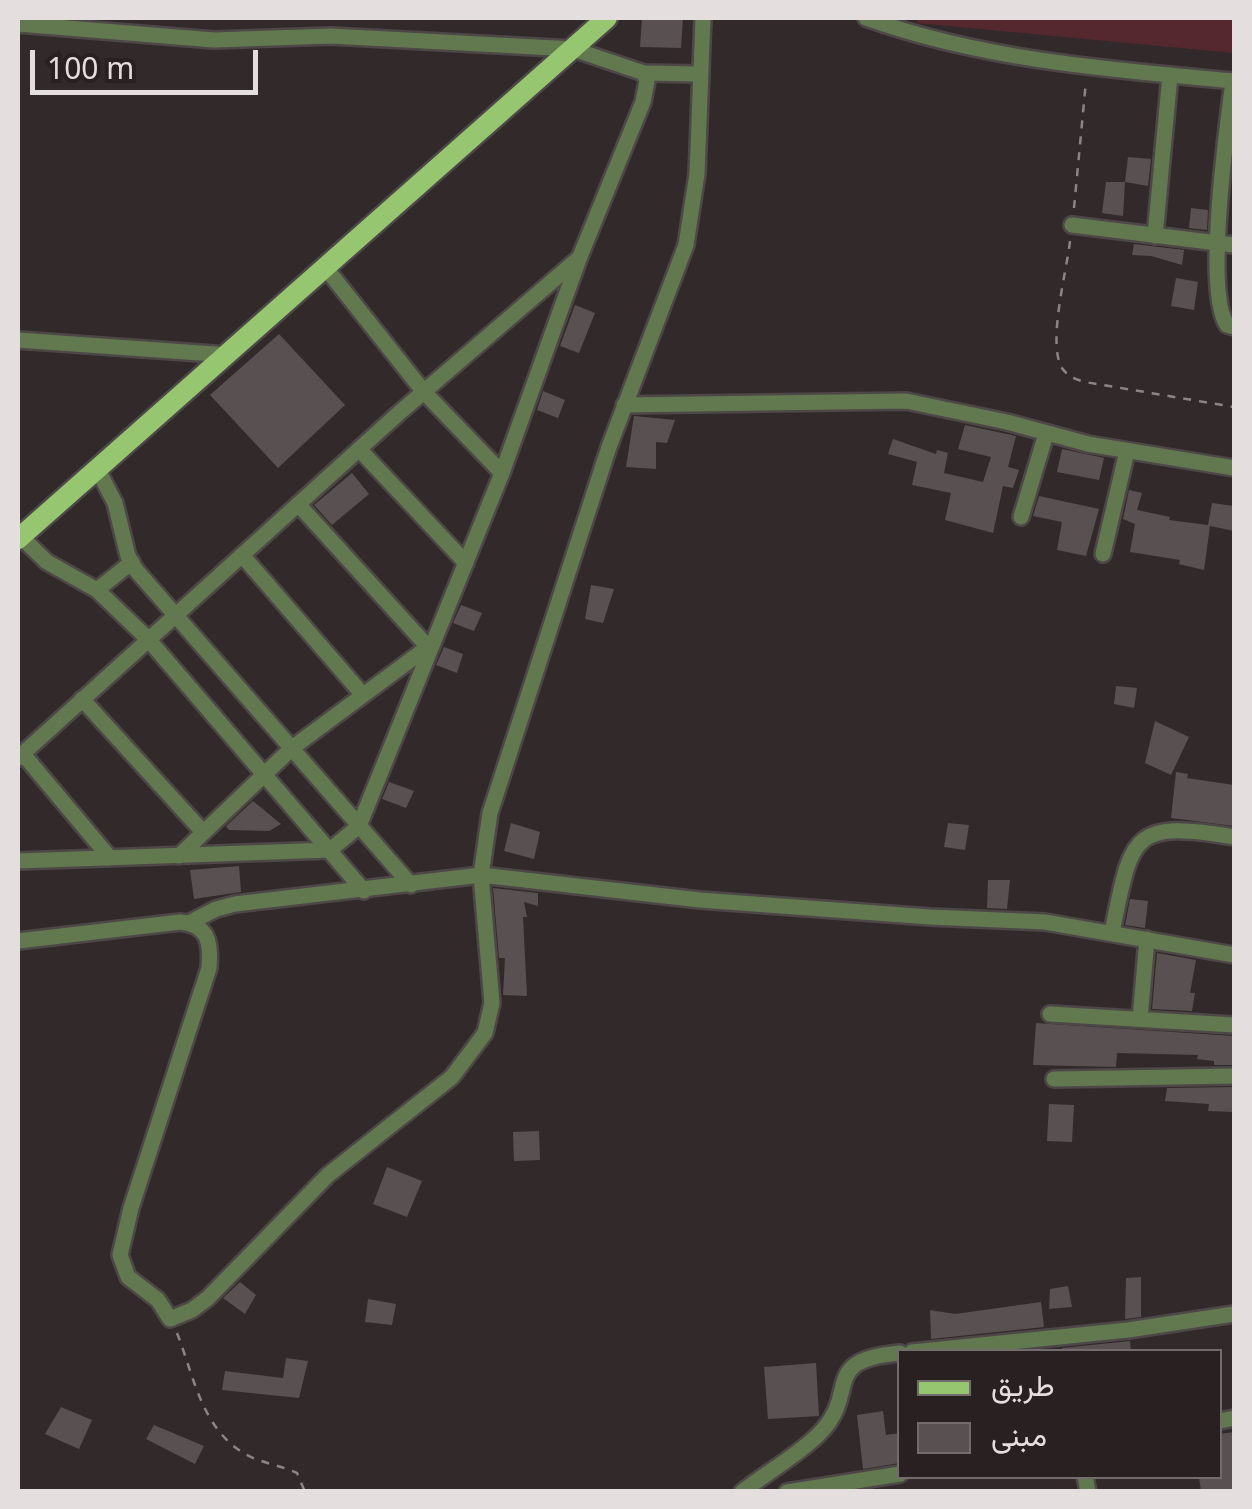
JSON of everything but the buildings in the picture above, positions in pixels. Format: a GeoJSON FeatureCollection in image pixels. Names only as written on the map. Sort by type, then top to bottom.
{"type":"FeatureCollection","features":[{"type":"Feature","properties":{"kind":"main road"},"geometry":{"type":"LineString","coordinates":[[19,538],[607,18]]}},
{"type":"Feature","properties":{"kind":"street"},"geometry":{"type":"LineString","coordinates":[[190,923],[200,926],[208,936],[209,968],[130,1208],[120,1254],[128,1277],[158,1300],[170,1319],[208,1298],[328,1175],[436,1092],[466,1062],[485,1033],[492,1004],[481,875],[490,813],[624,405],[686,245],[696,174],[703,18]]}},
{"type":"Feature","properties":{"kind":"street"},"geometry":{"type":"LineString","coordinates":[[866,18],[951,44],[1088,65],[1234,81],[1227,244],[1218,301],[1226,325],[1234,327]]}},
{"type":"Feature","properties":{"kind":"street"},"geometry":{"type":"LineString","coordinates":[[18,24],[214,40],[331,36],[573,50],[644,73],[698,74]]}},
{"type":"Feature","properties":{"kind":"street"},"geometry":{"type":"LineString","coordinates":[[18,861],[330,850],[359,826],[502,473],[579,258],[643,102],[647,81],[644,73]]}},
{"type":"Feature","properties":{"kind":"street"},"geometry":{"type":"LineString","coordinates":[[1155,236],[1170,75]]}},
{"type":"Feature","properties":{"kind":"street"},"geometry":{"type":"LineString","coordinates":[[1072,225],[1227,244]]}},
{"type":"Feature","properties":{"kind":"street"},"geometry":{"type":"LineString","coordinates":[[110,858],[20,756],[298,504],[579,258]]}},
{"type":"Feature","properties":{"kind":"street"},"geometry":{"type":"LineString","coordinates":[[325,266],[424,392],[502,473]]}},
{"type":"Feature","properties":{"kind":"street"},"geometry":{"type":"LineString","coordinates":[[18,340],[228,355]]}},
{"type":"Feature","properties":{"kind":"street"},"geometry":{"type":"LineString","coordinates":[[624,405],[906,401],[1128,451],[1234,468]]}},
{"type":"Feature","properties":{"kind":"street"},"geometry":{"type":"LineString","coordinates":[[1021,517],[1046,434]]}},
{"type":"Feature","properties":{"kind":"street"},"geometry":{"type":"LineString","coordinates":[[360,449],[466,563]]}},
{"type":"Feature","properties":{"kind":"street"},"geometry":{"type":"LineString","coordinates":[[1103,554],[1128,451]]}},
{"type":"Feature","properties":{"kind":"street"},"geometry":{"type":"LineString","coordinates":[[97,468],[114,503],[132,562],[410,885]]}},
{"type":"Feature","properties":{"kind":"street"},"geometry":{"type":"LineString","coordinates":[[298,504],[431,644]]}},
{"type":"Feature","properties":{"kind":"street"},"geometry":{"type":"LineString","coordinates":[[19,538],[47,562],[97,590],[148,639],[364,891]]}},
{"type":"Feature","properties":{"kind":"street"},"geometry":{"type":"LineString","coordinates":[[242,555],[363,695]]}},
{"type":"Feature","properties":{"kind":"street"},"geometry":{"type":"LineString","coordinates":[[97,590],[132,562]]}},
{"type":"Feature","properties":{"kind":"street"},"geometry":{"type":"LineString","coordinates":[[179,856],[292,748],[431,644]]}},
{"type":"Feature","properties":{"kind":"street"},"geometry":{"type":"LineString","coordinates":[[82,699],[203,832]]}},
{"type":"Feature","properties":{"kind":"street"},"geometry":{"type":"LineString","coordinates":[[1112,932],[1131,852],[1147,835],[1175,830],[1234,837]]}},
{"type":"Feature","properties":{"kind":"street"},"geometry":{"type":"LineString","coordinates":[[18,941],[190,923],[235,904],[481,875],[700,900],[1045,922],[1234,955]]}},
{"type":"Feature","properties":{"kind":"street"},"geometry":{"type":"LineString","coordinates":[[1140,1019],[1147,939]]}},
{"type":"Feature","properties":{"kind":"street"},"geometry":{"type":"LineString","coordinates":[[1050,1014],[1234,1024]]}},
{"type":"Feature","properties":{"kind":"street"},"geometry":{"type":"LineString","coordinates":[[1054,1079],[1234,1076]]}},
{"type":"Feature","properties":{"kind":"street"},"geometry":{"type":"LineString","coordinates":[[948,1349],[1128,1330],[1234,1314]]}},
{"type":"Feature","properties":{"kind":"street"},"geometry":{"type":"LineString","coordinates":[[742,1492],[817,1437],[831,1420],[849,1369],[856,1362],[897,1353]]}},
{"type":"Feature","properties":{"kind":"street"},"geometry":{"type":"LineString","coordinates":[[796,1490],[871,1485],[897,1475]]}},
{"type":"Feature","properties":{"kind":"path"},"geometry":{"type":"LineString","coordinates":[[1088,65],[1056,335],[1065,372],[1087,382],[1234,406]]}},
{"type":"Feature","properties":{"kind":"path"},"geometry":{"type":"LineString","coordinates":[[170,1319],[194,1386],[230,1444],[248,1456],[297,1473],[305,1492]]}},
{"type":"Feature","properties":{"kind":"shaded area"},"geometry":{"type":"Polygon","coordinates":[[[917,18],[1234,18],[1234,53],[917,23],[917,18]]]}}]}
